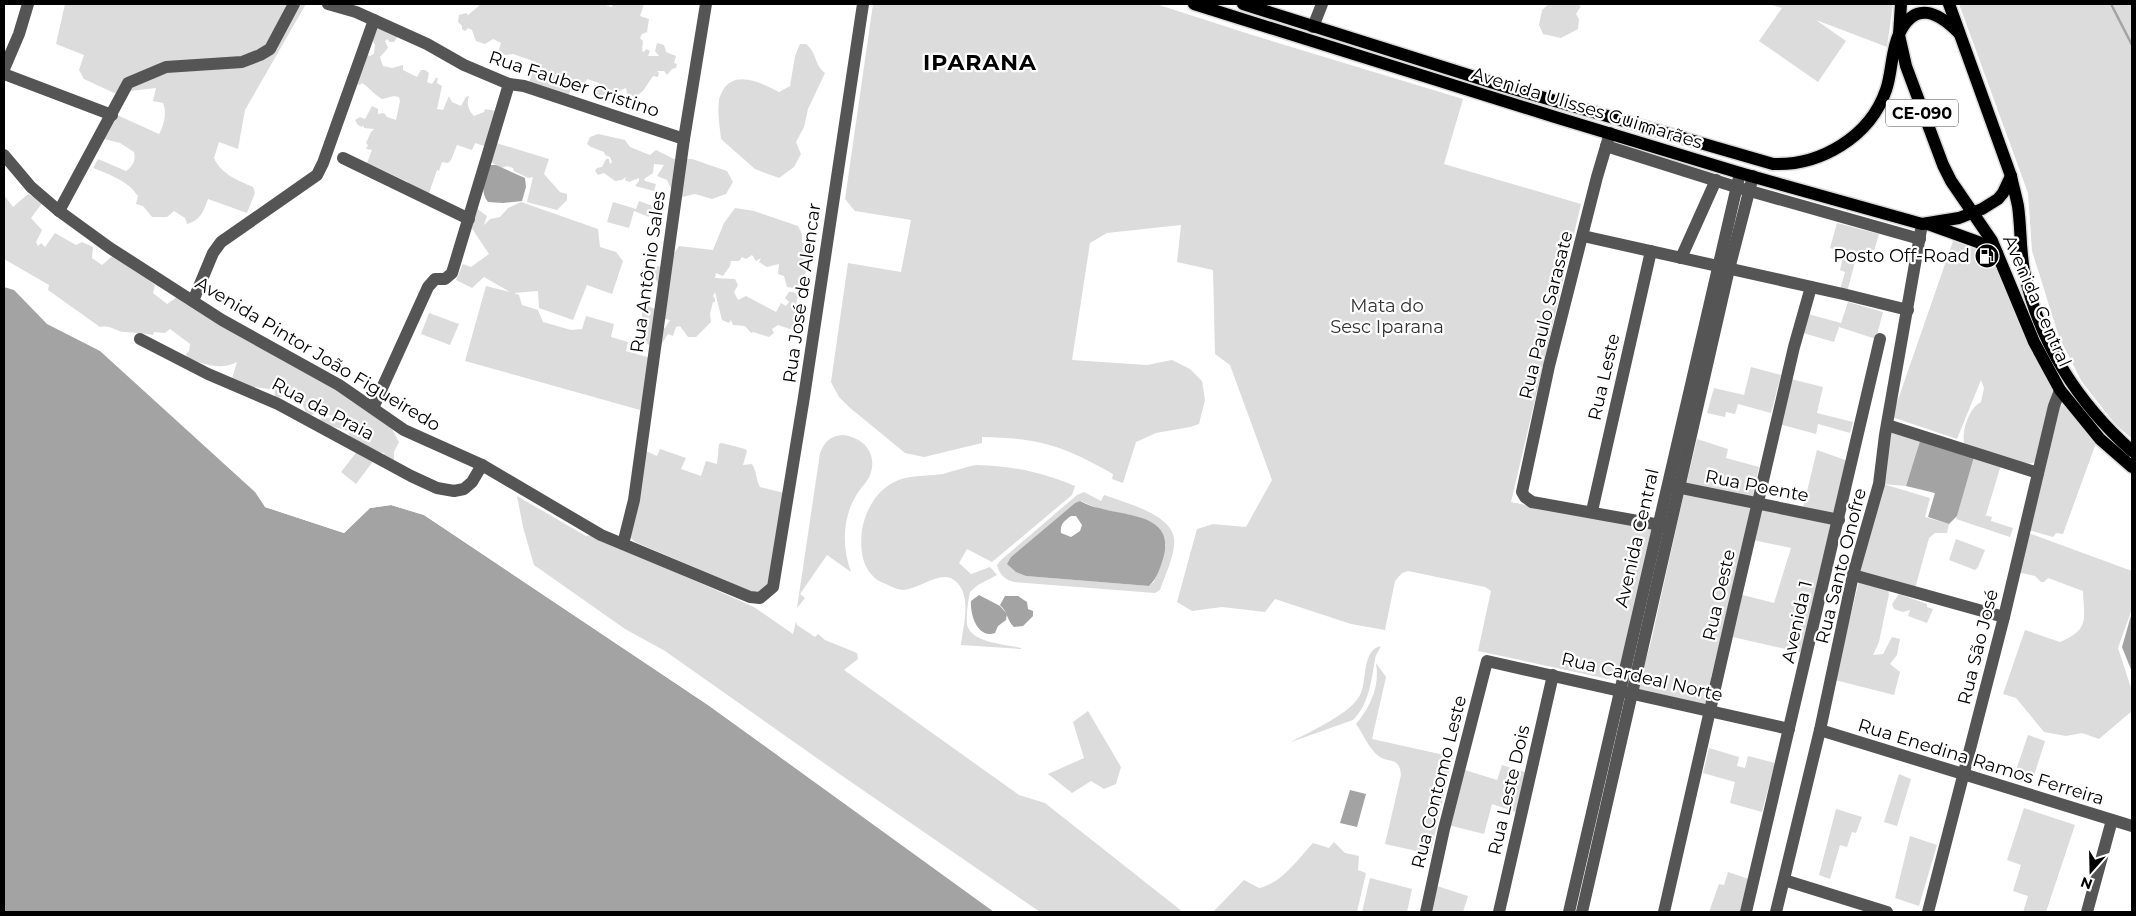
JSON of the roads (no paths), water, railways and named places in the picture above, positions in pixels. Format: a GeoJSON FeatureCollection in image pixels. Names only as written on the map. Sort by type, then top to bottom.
{"type":"FeatureCollection","features":[{"type":"Feature","properties":{"kind":"main road","name":"Avenida Ulisses Guimarães"},"geometry":{"type":"LineString","coordinates":[[1194,4],[1460,88],[1740,173],[1925,224],[1959,218],[1973,213],[1998,199],[2011,176]]}},
{"type":"Feature","properties":{"kind":"main road","name":"Avenida Ulisses Guimarães"},"geometry":{"type":"LineString","coordinates":[[1243,4],[1500,86],[1692,142],[1773,164],[1790,165],[1826,155],[1862,128],[1886,92],[1899,35]]}},
{"type":"Feature","properties":{"kind":"main road","name":"CE-090"},"geometry":{"type":"LineString","coordinates":[[1901,4],[1899,35],[1906,66],[1936,149],[1951,181],[1973,213]]}},
{"type":"Feature","properties":{"kind":"main road","name":"CE-090"},"geometry":{"type":"LineString","coordinates":[[1949,4],[2011,176]]}},
{"type":"Feature","properties":{"kind":"main road"},"geometry":{"type":"LineString","coordinates":[[1899,35],[1912,17],[1925,13],[1942,17],[1959,33]]}},
{"type":"Feature","properties":{"kind":"main road"},"geometry":{"type":"LineString","coordinates":[[1687,156],[1692,142]]}},
{"type":"Feature","properties":{"kind":"main road","name":"Avenida Central"},"geometry":{"type":"LineString","coordinates":[[2011,176],[2018,206],[2024,272],[2042,328],[2053,352],[2079,394],[2110,432],[2132,451]]}},
{"type":"Feature","properties":{"kind":"main road","name":"Avenida Central"},"geometry":{"type":"LineString","coordinates":[[1973,213],[1998,253],[2034,342],[2060,390],[2100,439],[2132,467]]}},
{"type":"Feature","properties":{"kind":"main road"},"geometry":{"type":"LineString","coordinates":[[1925,224],[1978,242],[1998,253]]}},
{"type":"Feature","properties":{"kind":"street"},"geometry":{"type":"LineString","coordinates":[[5,64],[19,34],[28,4]]}},
{"type":"Feature","properties":{"kind":"street"},"geometry":{"type":"LineString","coordinates":[[59,212],[128,83],[136,78],[166,67],[242,62],[260,56],[270,49],[294,4]]}},
{"type":"Feature","properties":{"kind":"street","name":"Rua Fauber Cristino"},"geometry":{"type":"LineString","coordinates":[[328,4],[355,8],[374,20],[427,44],[464,65],[509,84],[532,88],[684,139]]}},
{"type":"Feature","properties":{"kind":"street","name":"Rua Antônio Sales"},"geometry":{"type":"LineString","coordinates":[[623,544],[634,500],[684,139],[706,4]]}},
{"type":"Feature","properties":{"kind":"street","name":"Rua José de Alencar"},"geometry":{"type":"LineString","coordinates":[[773,587],[804,397],[863,4]]}},
{"type":"Feature","properties":{"kind":"street"},"geometry":{"type":"LineString","coordinates":[[1313,27],[1322,4]]}},
{"type":"Feature","properties":{"kind":"street"},"geometry":{"type":"LineString","coordinates":[[193,301],[213,253],[221,242],[317,176],[374,20]]}},
{"type":"Feature","properties":{"kind":"street"},"geometry":{"type":"LineString","coordinates":[[4,74],[112,115]]}},
{"type":"Feature","properties":{"kind":"street"},"geometry":{"type":"LineString","coordinates":[[373,408],[428,287],[435,279],[445,279],[452,273],[509,84]]}},
{"type":"Feature","properties":{"kind":"street","name":"Rua Paulo Sarasate"},"geometry":{"type":"LineString","coordinates":[[1592,511],[1532,502],[1523,495],[1522,489],[1549,366],[1610,133]]}},
{"type":"Feature","properties":{"kind":"street"},"geometry":{"type":"LineString","coordinates":[[1606,146],[1736,187],[1920,239]]}},
{"type":"Feature","properties":{"kind":"street","name":"Avenida Pintor João Figueiredo"},"geometry":{"type":"LineString","coordinates":[[4,155],[31,187],[59,212],[152,276],[222,320],[339,385],[404,430],[482,466],[601,535],[750,597],[760,598],[773,587]]}},
{"type":"Feature","properties":{"kind":"street"},"geometry":{"type":"LineString","coordinates":[[343,158],[469,219]]}},
{"type":"Feature","properties":{"kind":"street","name":"Avenida Central"},"geometry":{"type":"LineString","coordinates":[[1569,912],[1626,691],[1665,525],[1723,268],[1740,173]]}},
{"type":"Feature","properties":{"kind":"street","name":"Avenida Central"},"geometry":{"type":"LineString","coordinates":[[1723,268],[1753,176]]}},
{"type":"Feature","properties":{"kind":"street"},"geometry":{"type":"LineString","coordinates":[[1682,258],[1716,180]]}},
{"type":"Feature","properties":{"kind":"street","name":"Rua Santo Onofre"},"geometry":{"type":"LineString","coordinates":[[1776,912],[1820,730],[1853,575],[1879,484],[1887,425],[1920,239],[1925,224]]}},
{"type":"Feature","properties":{"kind":"street"},"geometry":{"type":"LineString","coordinates":[[1583,236],[1908,310]]}},
{"type":"Feature","properties":{"kind":"street","name":"Rua Leste"},"geometry":{"type":"LineString","coordinates":[[1592,511],[1651,251]]}},
{"type":"Feature","properties":{"kind":"street","name":"Rua Oeste"},"geometry":{"type":"LineString","coordinates":[[1664,912],[1794,347],[1811,287]]}},
{"type":"Feature","properties":{"kind":"street","name":"Rua da Praia"},"geometry":{"type":"LineString","coordinates":[[140,339],[208,374],[278,404],[411,476],[437,488],[454,491],[464,489],[472,482],[482,466]]}},
{"type":"Feature","properties":{"kind":"street","name":"Avenida 1"},"geometry":{"type":"LineString","coordinates":[[1746,912],[1880,339]]}},
{"type":"Feature","properties":{"kind":"street","name":"Rua São José"},"geometry":{"type":"LineString","coordinates":[[1928,912],[2004,617],[2054,406],[2060,390]]}},
{"type":"Feature","properties":{"kind":"street"},"geometry":{"type":"LineString","coordinates":[[1887,425],[2038,473]]}},
{"type":"Feature","properties":{"kind":"street","name":"Rua Poente"},"geometry":{"type":"LineString","coordinates":[[1674,486],[1839,520]]}},
{"type":"Feature","properties":{"kind":"street"},"geometry":{"type":"LineString","coordinates":[[1592,511],[1665,525]]}},
{"type":"Feature","properties":{"kind":"street"},"geometry":{"type":"LineString","coordinates":[[1853,575],[2004,617]]}},
{"type":"Feature","properties":{"kind":"street","name":"Rua Cardeal Norte"},"geometry":{"type":"LineString","coordinates":[[1487,660],[1789,729]]}},
{"type":"Feature","properties":{"kind":"street","name":"Rua Contomo Leste"},"geometry":{"type":"LineString","coordinates":[[1426,912],[1444,829],[1487,660]]}},
{"type":"Feature","properties":{"kind":"street","name":"Rua Leste Dois"},"geometry":{"type":"LineString","coordinates":[[1499,912],[1553,675]]}},
{"type":"Feature","properties":{"kind":"street","name":"Avenida Central"},"geometry":{"type":"LineString","coordinates":[[1582,912],[1626,691]]}},
{"type":"Feature","properties":{"kind":"street","name":"Rua Enedina Ramos Ferreira"},"geometry":{"type":"LineString","coordinates":[[1820,730],[1964,776],[2132,826]]}},
{"type":"Feature","properties":{"kind":"street"},"geometry":{"type":"LineString","coordinates":[[2087,912],[2112,820]]}},
{"type":"Feature","properties":{"kind":"street"},"geometry":{"type":"LineString","coordinates":[[1784,880],[1887,912]]}},
{"type":"Feature","properties":{"kind":"waterway"},"geometry":{"type":"LineString","coordinates":[[2111,4],[2132,45]]}},
{"type":"Feature","properties":{"kind":"place","name":"Posto Off-Road"},"geometry":{"type":"Point","coordinates":[1987,256]}},
{"type":"Feature","properties":{"kind":"district","name":"IPARANA"},"geometry":{"type":"Point","coordinates":[980,62]}},
{"type":"Feature","properties":{"kind":"park label","name":"Mata do Sesc Iparana"},"geometry":{"type":"Point","coordinates":[1387,316]}}]}
